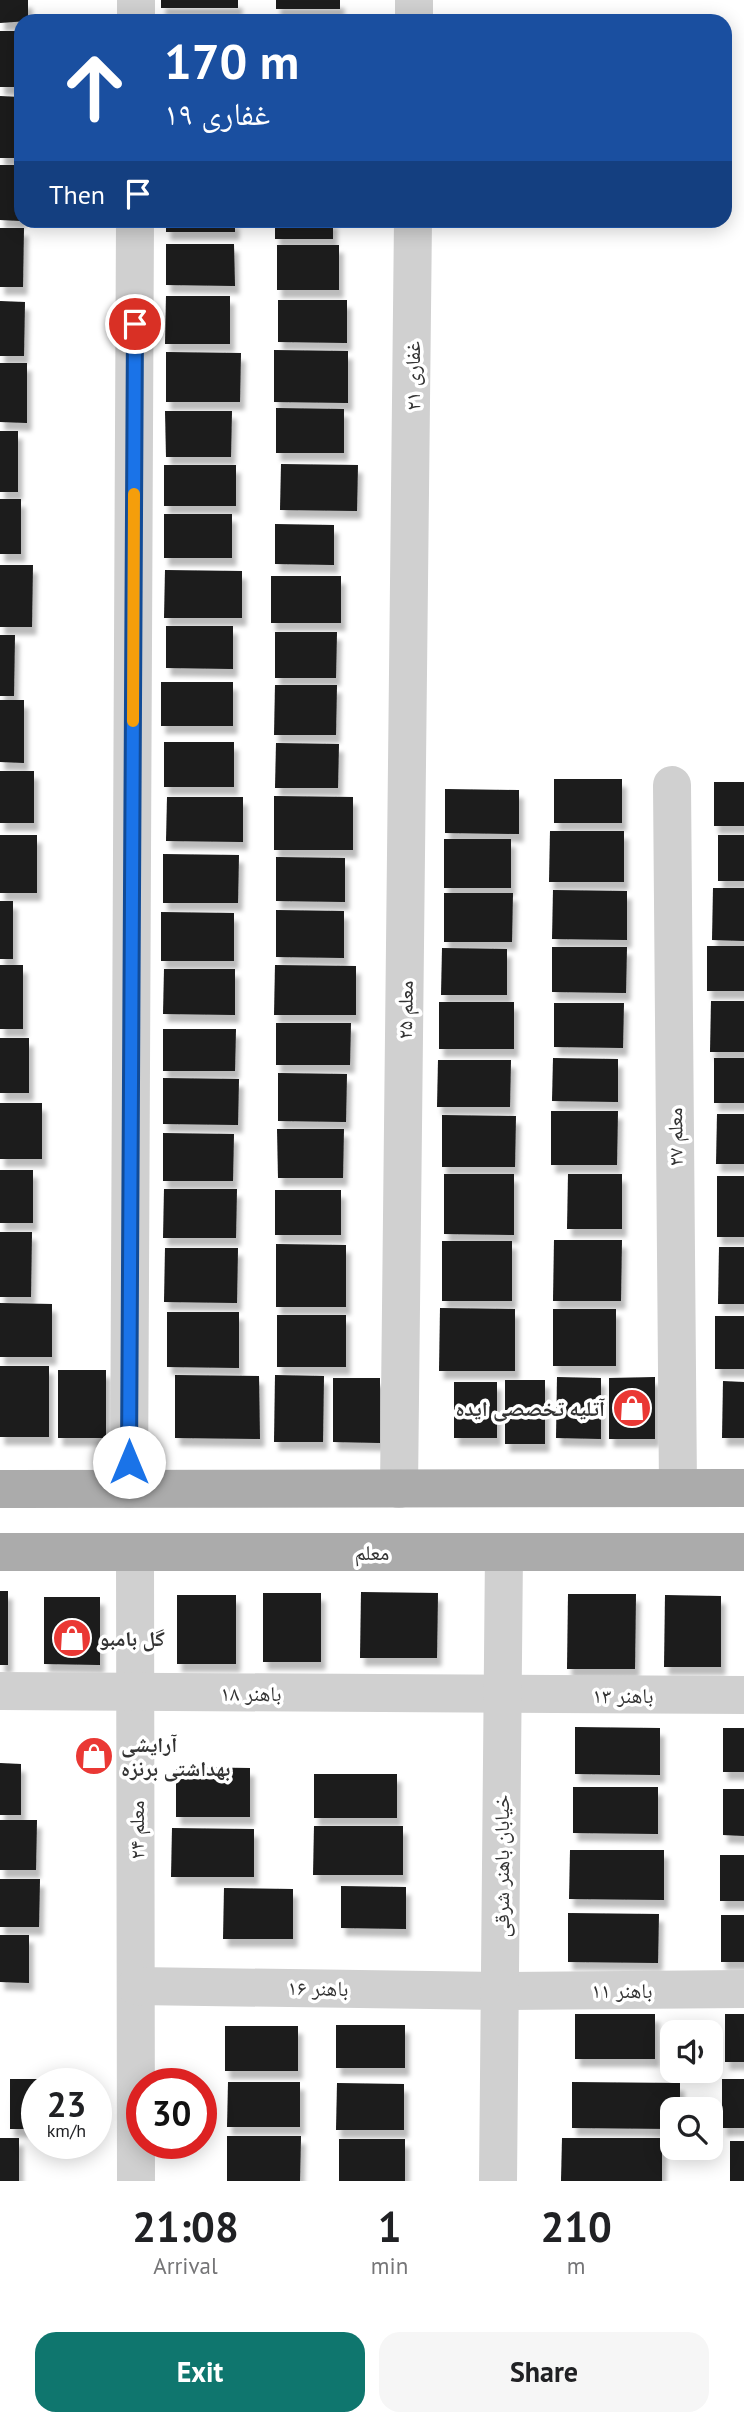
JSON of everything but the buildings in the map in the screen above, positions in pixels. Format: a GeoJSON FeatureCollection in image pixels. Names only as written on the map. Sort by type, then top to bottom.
{"type":"FeatureCollection","features":[{"type":"Feature","properties":{"kind":"main road"},"geometry":{"type":"LineString","coordinates":[[0,1489],[744,1488]]}},
{"type":"Feature","properties":{"kind":"main road","name":"معلم"},"geometry":{"type":"LineString","coordinates":[[0,1552],[744,1552]]}},
{"type":"Feature","properties":{"kind":"street"},"geometry":{"type":"LineString","coordinates":[[129,1489],[135,228]]}},
{"type":"Feature","properties":{"kind":"street","name":"غفاری ۲۱"},"geometry":{"type":"LineString","coordinates":[[411,531],[413,228]]}},
{"type":"Feature","properties":{"kind":"street","name":"معلم ۲۵"},"geometry":{"type":"LineString","coordinates":[[399,1489],[411,531]]}},
{"type":"Feature","properties":{"kind":"street","name":"معلم ۲۷"},"geometry":{"type":"LineString","coordinates":[[672,785],[678,1488]]}},
{"type":"Feature","properties":{"kind":"street","name":"معلم ۲۴"},"geometry":{"type":"LineString","coordinates":[[135,1552],[136,2181]]}},
{"type":"Feature","properties":{"kind":"street","name":"خیابان باهنر شرقی"},"geometry":{"type":"LineString","coordinates":[[498,2181],[504,1552]]}},
{"type":"Feature","properties":{"kind":"street","name":"باهنر ۱۸"},"geometry":{"type":"LineString","coordinates":[[0,1691],[501,1695]]}},
{"type":"Feature","properties":{"kind":"street","name":"باهنر ۱۳"},"geometry":{"type":"LineString","coordinates":[[501,1695],[744,1695]]}},
{"type":"Feature","properties":{"kind":"street","name":"باهنر ۱۶"},"geometry":{"type":"LineString","coordinates":[[136,1986],[500,1991]]}},
{"type":"Feature","properties":{"kind":"street","name":"باهنر ۱۱"},"geometry":{"type":"LineString","coordinates":[[500,1991],[744,1989]]}},
{"type":"Feature","properties":{"kind":"slow traffic"},"geometry":{"type":"LineString","coordinates":[[133,721],[134,494]]}},
{"type":"Feature","properties":{"kind":"place","name":"آتلیه تخصصی ایده"},"geometry":{"type":"Point","coordinates":[632,1408]}},
{"type":"Feature","properties":{"kind":"place","name":"گل بامبو"},"geometry":{"type":"Point","coordinates":[72,1638]}},
{"type":"Feature","properties":{"kind":"place","name":"آرایشی بهداشتی برنزه"},"geometry":{"type":"Point","coordinates":[94,1756]}},
{"type":"Feature","properties":{"kind":"route"},"geometry":{"type":"LineString","coordinates":[[129,1462],[135,324]]}}]}
